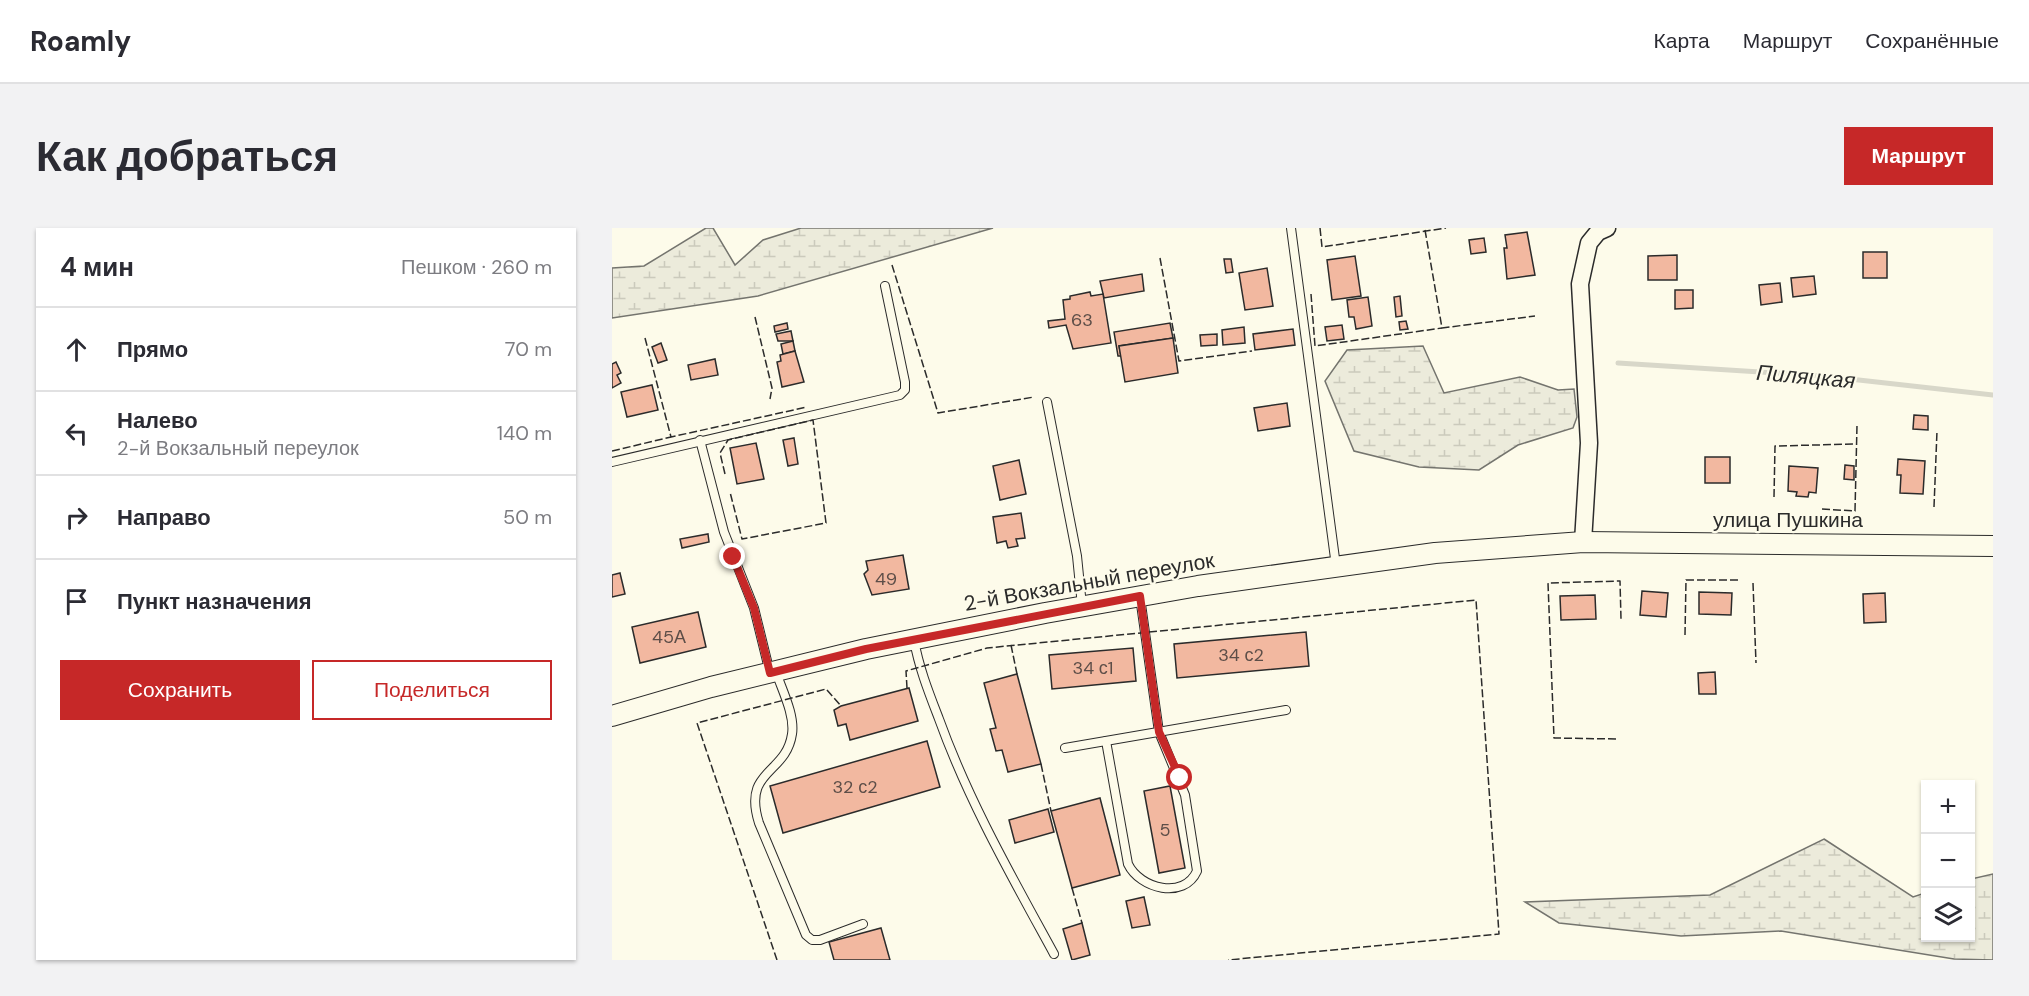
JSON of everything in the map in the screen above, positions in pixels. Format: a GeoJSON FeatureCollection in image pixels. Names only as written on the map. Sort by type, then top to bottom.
{"type":"FeatureCollection","features":[{"type":"Feature","properties":{"kind":"street"},"geometry":{"type":"LineString","coordinates":[[1583,543],[1589,443],[1580,284],[1588,243],[1598,232],[1607,228]]}},
{"type":"Feature","properties":{"kind":"street","name":"2-й Вокзальный переулок"},"geometry":{"type":"LineString","coordinates":[[612,716],[773,672],[914,639],[1082,606],[1336,566],[1435,553],[1583,543]]}},
{"type":"Feature","properties":{"kind":"street","name":"улица Пушкина"},"geometry":{"type":"LineString","coordinates":[[1583,543],[1993,546]]}},
{"type":"Feature","properties":{"kind":"lane"},"geometry":{"type":"LineString","coordinates":[[1291,228],[1336,566]]}},
{"type":"Feature","properties":{"kind":"lane"},"geometry":{"type":"LineString","coordinates":[[612,462],[900,395],[905,390],[905,382],[885,286]]}},
{"type":"Feature","properties":{"kind":"lane"},"geometry":{"type":"LineString","coordinates":[[1047,402],[1077,556],[1082,606]]}},
{"type":"Feature","properties":{"kind":"lane"},"geometry":{"type":"LineString","coordinates":[[700,440],[724,532],[754,608],[793,733],[789,746],[781,759],[760,780],[755,791],[754,807],[759,823],[806,935],[820,940],[864,924]]}},
{"type":"Feature","properties":{"kind":"lane"},"geometry":{"type":"LineString","coordinates":[[1106,741],[1128,864],[1133,875],[1140,881],[1166,888],[1184,886],[1193,879],[1197,871],[1185,795],[1159,732],[1140,596]]}},
{"type":"Feature","properties":{"kind":"lane"},"geometry":{"type":"LineString","coordinates":[[914,639],[920,668],[963,782],[1054,954]]}},
{"type":"Feature","properties":{"kind":"lane"},"geometry":{"type":"LineString","coordinates":[[1065,748],[1286,710]]}},
{"type":"Feature","properties":{"kind":"green space"},"geometry":{"type":"Polygon","coordinates":[[[706,228],[713,228],[735,265],[763,240],[801,228],[993,228],[758,296],[612,318],[612,268],[644,266],[706,228]]]}},
{"type":"Feature","properties":{"kind":"green space"},"geometry":{"type":"Polygon","coordinates":[[[1423,346],[1444,393],[1520,377],[1558,390],[1574,389],[1577,417],[1573,428],[1518,445],[1479,470],[1419,467],[1354,451],[1325,381],[1347,350],[1423,346]]]}},
{"type":"Feature","properties":{"kind":"green space"},"geometry":{"type":"Polygon","coordinates":[[[1824,839],[1913,897],[1921,894],[1921,942],[1975,942],[1975,878],[1993,874],[1993,960],[1954,959],[1781,931],[1681,936],[1559,923],[1525,902],[1710,895],[1824,839]]]}},
{"type":"Feature","properties":{"kind":"building"},"geometry":{"type":"Polygon","coordinates":[[[1527,232],[1535,275],[1507,279],[1505,235],[1527,232]]]}},
{"type":"Feature","properties":{"kind":"building"},"geometry":{"type":"Polygon","coordinates":[[[1484,238],[1486,252],[1471,254],[1469,240],[1484,238]]]}},
{"type":"Feature","properties":{"kind":"building"},"geometry":{"type":"Polygon","coordinates":[[[1863,252],[1887,252],[1887,278],[1863,278],[1863,252]]]}},
{"type":"Feature","properties":{"kind":"building"},"geometry":{"type":"Polygon","coordinates":[[[1677,255],[1677,280],[1648,280],[1648,256],[1677,255]]]}},
{"type":"Feature","properties":{"kind":"building"},"geometry":{"type":"Polygon","coordinates":[[[1355,256],[1361,296],[1332,300],[1327,260],[1355,256]]]}},
{"type":"Feature","properties":{"kind":"building"},"geometry":{"type":"Polygon","coordinates":[[[1224,259],[1231,259],[1233,272],[1226,273],[1224,259]]]}},
{"type":"Feature","properties":{"kind":"building"},"geometry":{"type":"Polygon","coordinates":[[[1267,268],[1273,306],[1245,310],[1239,273],[1267,268]]]}},
{"type":"Feature","properties":{"kind":"building"},"geometry":{"type":"Polygon","coordinates":[[[1142,274],[1144,291],[1104,298],[1100,281],[1142,274]]]}},
{"type":"Feature","properties":{"kind":"building"},"geometry":{"type":"Polygon","coordinates":[[[1814,276],[1816,294],[1793,297],[1791,278],[1814,276]]]}},
{"type":"Feature","properties":{"kind":"building"},"geometry":{"type":"Polygon","coordinates":[[[1780,283],[1782,302],[1761,305],[1759,285],[1780,283]]]}},
{"type":"Feature","properties":{"kind":"building"},"geometry":{"type":"Polygon","coordinates":[[[1675,290],[1693,290],[1693,308],[1675,309],[1675,290]]]}},
{"type":"Feature","properties":{"kind":"building"},"geometry":{"type":"Polygon","coordinates":[[[1090,292],[1091,296],[1103,294],[1111,343],[1073,349],[1066,325],[1049,328],[1048,321],[1065,319],[1063,300],[1070,299],[1070,296],[1090,292]]]}},
{"type":"Feature","properties":{"kind":"building"},"geometry":{"type":"Polygon","coordinates":[[[1400,296],[1402,316],[1396,317],[1394,297],[1400,296]]]}},
{"type":"Feature","properties":{"kind":"building"},"geometry":{"type":"Polygon","coordinates":[[[1368,297],[1372,326],[1356,329],[1354,317],[1349,317],[1347,300],[1368,297]]]}},
{"type":"Feature","properties":{"kind":"building"},"geometry":{"type":"Polygon","coordinates":[[[1406,321],[1408,329],[1400,330],[1399,322],[1406,321]]]}},
{"type":"Feature","properties":{"kind":"building"},"geometry":{"type":"Polygon","coordinates":[[[787,323],[788,329],[775,332],[774,326],[787,323]]]}},
{"type":"Feature","properties":{"kind":"building"},"geometry":{"type":"Polygon","coordinates":[[[1170,323],[1173,338],[1119,346],[1121,356],[1118,356],[1114,332],[1170,323]]]}},
{"type":"Feature","properties":{"kind":"building"},"geometry":{"type":"Polygon","coordinates":[[[1342,325],[1344,339],[1327,341],[1325,327],[1342,325]]]}},
{"type":"Feature","properties":{"kind":"building"},"geometry":{"type":"Polygon","coordinates":[[[1244,327],[1245,343],[1223,345],[1222,330],[1244,327]]]}},
{"type":"Feature","properties":{"kind":"building"},"geometry":{"type":"Polygon","coordinates":[[[1293,329],[1295,345],[1255,350],[1253,334],[1293,329]]]}},
{"type":"Feature","properties":{"kind":"building"},"geometry":{"type":"Polygon","coordinates":[[[791,331],[793,341],[778,341],[776,334],[791,331]]]}},
{"type":"Feature","properties":{"kind":"building"},"geometry":{"type":"Polygon","coordinates":[[[1217,334],[1217,345],[1201,346],[1200,335],[1217,334]]]}},
{"type":"Feature","properties":{"kind":"building"},"geometry":{"type":"Polygon","coordinates":[[[1173,338],[1178,373],[1125,382],[1119,346],[1173,338]]]}},
{"type":"Feature","properties":{"kind":"building"},"geometry":{"type":"Polygon","coordinates":[[[793,341],[795,351],[783,354],[781,344],[793,341]]]}},
{"type":"Feature","properties":{"kind":"building"},"geometry":{"type":"Polygon","coordinates":[[[661,343],[667,360],[658,363],[652,347],[661,343]]]}},
{"type":"Feature","properties":{"kind":"building"},"geometry":{"type":"Polygon","coordinates":[[[795,351],[804,382],[782,387],[777,362],[781,361],[780,355],[795,351]]]}},
{"type":"Feature","properties":{"kind":"building"},"geometry":{"type":"Polygon","coordinates":[[[715,359],[718,375],[691,380],[688,365],[715,359]]]}},
{"type":"Feature","properties":{"kind":"building"},"geometry":{"type":"Polygon","coordinates":[[[616,362],[621,373],[617,375],[621,383],[612,388],[612,364],[616,362]]]}},
{"type":"Feature","properties":{"kind":"building"},"geometry":{"type":"Polygon","coordinates":[[[652,385],[658,410],[627,417],[621,392],[652,385]]]}},
{"type":"Feature","properties":{"kind":"building"},"geometry":{"type":"Polygon","coordinates":[[[1287,403],[1290,426],[1258,431],[1254,408],[1287,403]]]}},
{"type":"Feature","properties":{"kind":"building"},"geometry":{"type":"Polygon","coordinates":[[[1914,415],[1928,416],[1928,430],[1913,429],[1914,415]]]}},
{"type":"Feature","properties":{"kind":"building"},"geometry":{"type":"Polygon","coordinates":[[[794,438],[798,464],[788,466],[783,440],[794,438]]]}},
{"type":"Feature","properties":{"kind":"building"},"geometry":{"type":"Polygon","coordinates":[[[756,443],[764,479],[737,484],[730,448],[756,443]]]}},
{"type":"Feature","properties":{"kind":"building"},"geometry":{"type":"Polygon","coordinates":[[[1705,457],[1730,457],[1730,483],[1705,483],[1705,457]]]}},
{"type":"Feature","properties":{"kind":"building"},"geometry":{"type":"Polygon","coordinates":[[[1898,459],[1925,461],[1923,494],[1900,493],[1901,475],[1897,475],[1898,459]]]}},
{"type":"Feature","properties":{"kind":"building"},"geometry":{"type":"Polygon","coordinates":[[[1019,460],[1026,494],[1000,500],[993,466],[1019,460]]]}},
{"type":"Feature","properties":{"kind":"building"},"geometry":{"type":"Polygon","coordinates":[[[1845,465],[1854,466],[1854,480],[1844,479],[1845,465]]]}},
{"type":"Feature","properties":{"kind":"building"},"geometry":{"type":"Polygon","coordinates":[[[1789,466],[1818,468],[1816,493],[1809,492],[1808,497],[1796,496],[1797,492],[1788,491],[1789,466]]]}},
{"type":"Feature","properties":{"kind":"building"},"geometry":{"type":"Polygon","coordinates":[[[1021,513],[1025,538],[1016,539],[1018,546],[1008,548],[1006,541],[997,543],[993,517],[1021,513]]]}},
{"type":"Feature","properties":{"kind":"building"},"geometry":{"type":"Polygon","coordinates":[[[708,534],[709,542],[682,548],[680,539],[708,534]]]}},
{"type":"Feature","properties":{"kind":"building"},"geometry":{"type":"Polygon","coordinates":[[[903,555],[909,589],[872,595],[864,574],[868,570],[866,561],[903,555]]]}},
{"type":"Feature","properties":{"kind":"building"},"geometry":{"type":"Polygon","coordinates":[[[620,573],[625,594],[612,597],[612,575],[620,573]]]}},
{"type":"Feature","properties":{"kind":"building"},"geometry":{"type":"Polygon","coordinates":[[[1642,591],[1668,593],[1666,617],[1640,615],[1642,591]]]}},
{"type":"Feature","properties":{"kind":"building"},"geometry":{"type":"Polygon","coordinates":[[[1699,592],[1732,593],[1731,615],[1699,614],[1699,592]]]}},
{"type":"Feature","properties":{"kind":"building"},"geometry":{"type":"Polygon","coordinates":[[[1885,593],[1886,622],[1864,623],[1863,594],[1885,593]]]}},
{"type":"Feature","properties":{"kind":"building"},"geometry":{"type":"Polygon","coordinates":[[[1595,595],[1596,619],[1561,620],[1560,596],[1595,595]]]}},
{"type":"Feature","properties":{"kind":"building"},"geometry":{"type":"Polygon","coordinates":[[[698,612],[706,647],[640,663],[632,627],[698,612]]]}},
{"type":"Feature","properties":{"kind":"building"},"geometry":{"type":"Polygon","coordinates":[[[1306,632],[1309,666],[1177,678],[1174,644],[1306,632]]]}},
{"type":"Feature","properties":{"kind":"building"},"geometry":{"type":"Polygon","coordinates":[[[1133,648],[1136,681],[1052,689],[1049,655],[1133,648]]]}},
{"type":"Feature","properties":{"kind":"building"},"geometry":{"type":"Polygon","coordinates":[[[1715,672],[1716,694],[1699,694],[1698,673],[1715,672]]]}},
{"type":"Feature","properties":{"kind":"building"},"geometry":{"type":"Polygon","coordinates":[[[1017,674],[1041,764],[1008,772],[1002,750],[996,751],[990,729],[996,728],[984,683],[1017,674]]]}},
{"type":"Feature","properties":{"kind":"building"},"geometry":{"type":"Polygon","coordinates":[[[909,688],[918,721],[850,740],[846,724],[838,726],[834,710],[841,706],[909,688]]]}},
{"type":"Feature","properties":{"kind":"building"},"geometry":{"type":"Polygon","coordinates":[[[927,741],[940,787],[783,833],[770,786],[927,741]]]}},
{"type":"Feature","properties":{"kind":"building"},"geometry":{"type":"Polygon","coordinates":[[[1170,786],[1185,868],[1159,873],[1144,791],[1170,786]]]}},
{"type":"Feature","properties":{"kind":"building"},"geometry":{"type":"Polygon","coordinates":[[[1100,798],[1120,875],[1072,888],[1051,811],[1100,798]]]}},
{"type":"Feature","properties":{"kind":"building"},"geometry":{"type":"Polygon","coordinates":[[[1048,809],[1054,832],[1015,843],[1009,820],[1048,809]]]}},
{"type":"Feature","properties":{"kind":"building"},"geometry":{"type":"Polygon","coordinates":[[[1144,897],[1150,925],[1132,928],[1126,901],[1144,897]]]}},
{"type":"Feature","properties":{"kind":"building"},"geometry":{"type":"Polygon","coordinates":[[[1082,923],[1090,955],[1072,960],[1063,929],[1082,923]]]}},
{"type":"Feature","properties":{"kind":"building"},"geometry":{"type":"Polygon","coordinates":[[[881,928],[890,960],[834,960],[829,942],[881,928]]]}},
{"type":"Feature","properties":{"kind":"waterway","name":"Пиляцкая"},"geometry":{"type":"LineString","coordinates":[[1618,363],[1823,376],[1993,395]]}},
{"type":"Feature","properties":{"kind":"fence"},"geometry":{"type":"LineString","coordinates":[[1320,228],[1322,247],[1446,228]]}},
{"type":"Feature","properties":{"kind":"fence"},"geometry":{"type":"LineString","coordinates":[[1425,230],[1442,328],[1535,316]]}},
{"type":"Feature","properties":{"kind":"fence"},"geometry":{"type":"LineString","coordinates":[[1160,258],[1179,361],[1252,351]]}},
{"type":"Feature","properties":{"kind":"fence"},"geometry":{"type":"LineString","coordinates":[[892,265],[938,413],[1034,397]]}},
{"type":"Feature","properties":{"kind":"fence"},"geometry":{"type":"LineString","coordinates":[[1311,294],[1315,346],[1442,328]]}},
{"type":"Feature","properties":{"kind":"fence"},"geometry":{"type":"LineString","coordinates":[[755,317],[772,388],[770,399]]}},
{"type":"Feature","properties":{"kind":"fence"},"geometry":{"type":"LineString","coordinates":[[645,338],[671,437],[807,407]]}},
{"type":"Feature","properties":{"kind":"fence"},"geometry":{"type":"LineString","coordinates":[[725,474],[720,453],[728,440],[813,420],[826,523],[742,539],[730,492]]}},
{"type":"Feature","properties":{"kind":"fence"},"geometry":{"type":"LineString","coordinates":[[1822,509],[1855,511],[1857,425]]}},
{"type":"Feature","properties":{"kind":"fence"},"geometry":{"type":"LineString","coordinates":[[1934,507],[1937,431]]}},
{"type":"Feature","properties":{"kind":"fence"},"geometry":{"type":"LineString","coordinates":[[612,451],[671,437]]}},
{"type":"Feature","properties":{"kind":"fence"},"geometry":{"type":"LineString","coordinates":[[1774,497],[1775,446],[1856,444]]}},
{"type":"Feature","properties":{"kind":"fence"},"geometry":{"type":"LineString","coordinates":[[1685,635],[1686,580],[1739,580]]}},
{"type":"Feature","properties":{"kind":"fence"},"geometry":{"type":"LineString","coordinates":[[1616,739],[1554,738],[1548,583],[1620,581],[1621,619]]}},
{"type":"Feature","properties":{"kind":"fence"},"geometry":{"type":"LineString","coordinates":[[1753,583],[1756,663]]}},
{"type":"Feature","properties":{"kind":"fence"},"geometry":{"type":"LineString","coordinates":[[907,688],[906,671],[987,648],[1476,600],[1499,934],[1228,960]]}},
{"type":"Feature","properties":{"kind":"fence"},"geometry":{"type":"LineString","coordinates":[[1011,645],[1017,674]]}},
{"type":"Feature","properties":{"kind":"fence"},"geometry":{"type":"LineString","coordinates":[[777,960],[697,723],[826,689],[841,706]]}},
{"type":"Feature","properties":{"kind":"fence"},"geometry":{"type":"LineString","coordinates":[[1041,764],[1051,811]]}},
{"type":"Feature","properties":{"kind":"fence"},"geometry":{"type":"LineString","coordinates":[[1072,888],[1082,923]]}},
{"type":"Feature","properties":{"kind":"route"},"geometry":{"type":"LineString","coordinates":[[733,557],[746,582],[770,673],[866,649],[1140,596],[1159,732],[1180,778]]}}]}
